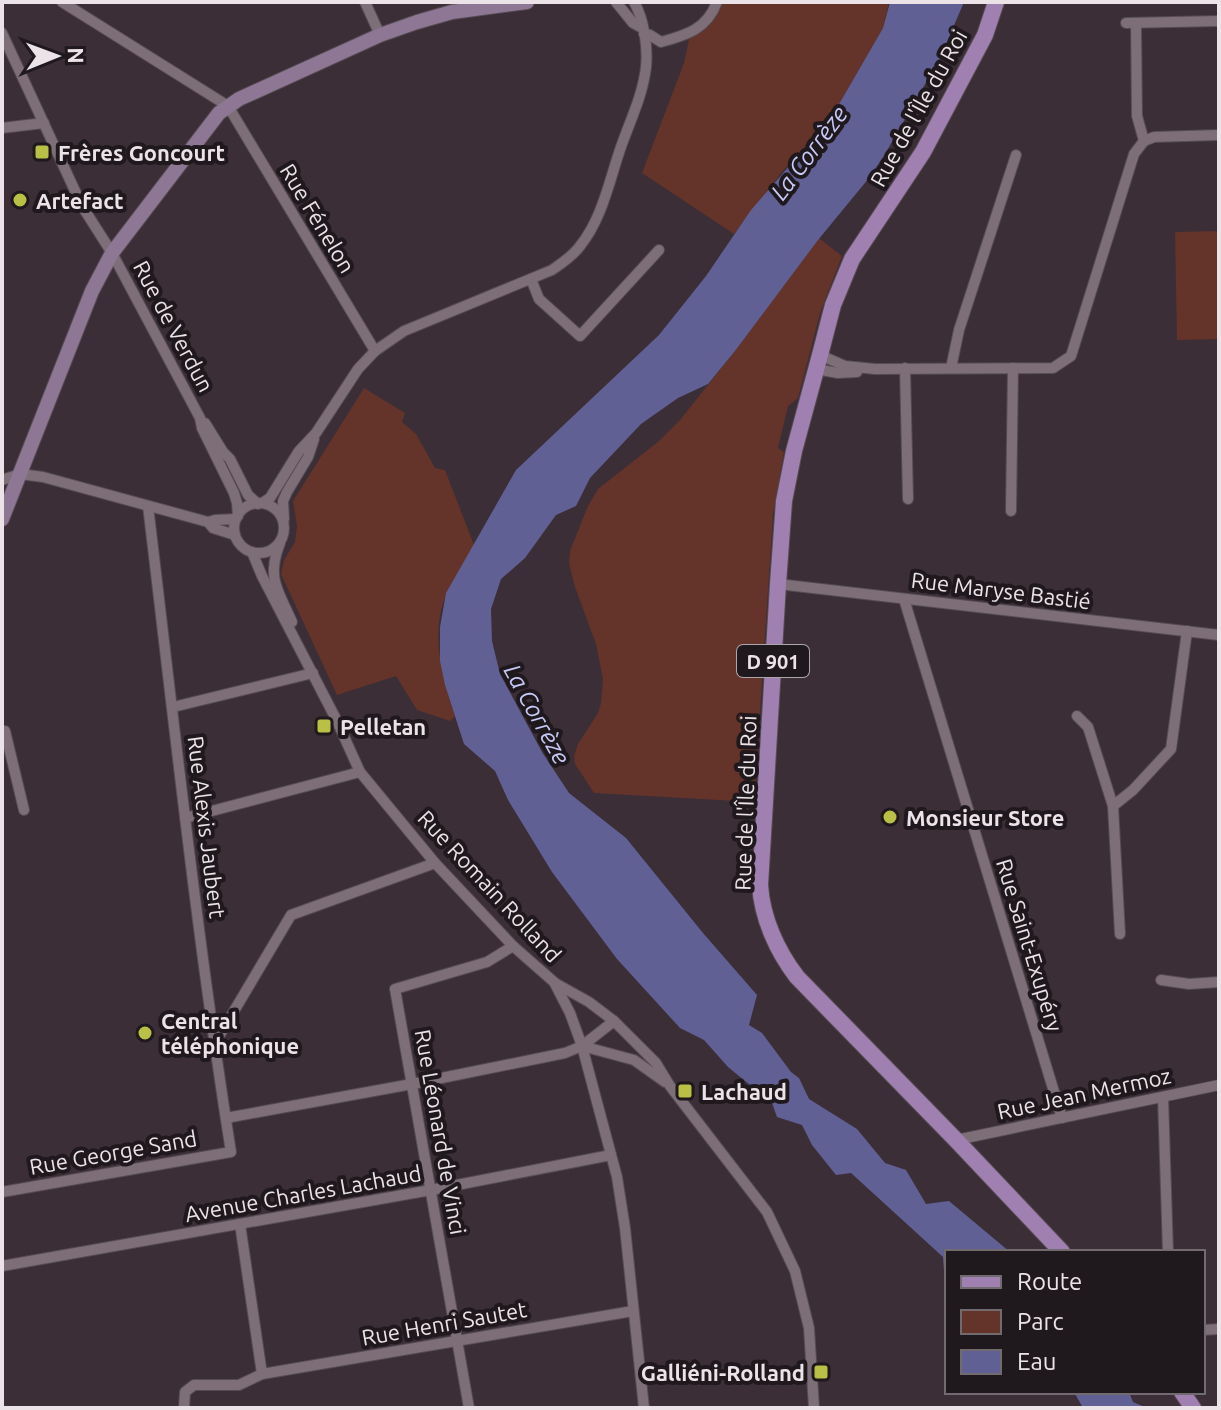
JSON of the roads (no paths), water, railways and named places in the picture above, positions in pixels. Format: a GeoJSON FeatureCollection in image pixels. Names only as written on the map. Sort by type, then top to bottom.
{"type":"FeatureCollection","features":[{"type":"Feature","properties":{"kind":"main road","name":"Rue de l'Île du Roi"},"geometry":{"type":"LineString","coordinates":[[996,2],[985,35],[923,152],[852,259],[833,305],[794,451],[784,501],[761,896],[766,918],[780,951],[797,977],[1060,1250]]}},
{"type":"Feature","properties":{"kind":"street"},"geometry":{"type":"LineString","coordinates":[[62,2],[228,106]]}},
{"type":"Feature","properties":{"kind":"street"},"geometry":{"type":"LineString","coordinates":[[365,2],[380,35]]}},
{"type":"Feature","properties":{"kind":"street"},"geometry":{"type":"LineString","coordinates":[[2,519],[92,291],[112,253],[219,113],[239,99],[380,35],[452,12],[527,2]]}},
{"type":"Feature","properties":{"kind":"street"},"geometry":{"type":"LineString","coordinates":[[616,2],[633,23],[661,42],[690,33],[707,21],[717,2]]}},
{"type":"Feature","properties":{"kind":"street"},"geometry":{"type":"LineString","coordinates":[[316,433],[308,457],[283,501],[284,532],[281,541],[266,552],[247,550],[235,535],[237,517],[244,508],[270,498],[299,451],[316,433],[358,369],[375,351],[404,331],[552,270],[573,254],[589,233],[644,82],[646,65],[642,19],[634,2]]}},
{"type":"Feature","properties":{"kind":"street"},"geometry":{"type":"LineString","coordinates":[[1144,141],[1137,116],[1131,23],[1219,21]]}},
{"type":"Feature","properties":{"kind":"street","name":"Rue de Verdun"},"geometry":{"type":"LineString","coordinates":[[2,33],[82,206],[112,253],[200,418],[234,493],[237,517]]}},
{"type":"Feature","properties":{"kind":"street","name":"Rue Fénelon"},"geometry":{"type":"LineString","coordinates":[[228,106],[375,351]]}},
{"type":"Feature","properties":{"kind":"street"},"geometry":{"type":"LineString","coordinates":[[2,128],[44,123]]}},
{"type":"Feature","properties":{"kind":"street"},"geometry":{"type":"LineString","coordinates":[[818,362],[875,369],[1053,368],[1071,356],[1134,154],[1144,141],[1154,137],[1219,135]]}},
{"type":"Feature","properties":{"kind":"street"},"geometry":{"type":"LineString","coordinates":[[951,368],[959,330],[1016,155]]}},
{"type":"Feature","properties":{"kind":"street"},"geometry":{"type":"LineString","coordinates":[[531,279],[539,299],[580,336],[659,250]]}},
{"type":"Feature","properties":{"kind":"street"},"geometry":{"type":"LineString","coordinates":[[905,368],[908,499]]}},
{"type":"Feature","properties":{"kind":"street"},"geometry":{"type":"LineString","coordinates":[[1011,511],[1013,368]]}},
{"type":"Feature","properties":{"kind":"street","name":"Rue de Verdun"},"geometry":{"type":"LineString","coordinates":[[200,418],[209,426],[230,459],[248,495],[260,504]]}},
{"type":"Feature","properties":{"kind":"street"},"geometry":{"type":"LineString","coordinates":[[2,480],[20,474],[43,477],[208,522],[237,517]]}},
{"type":"Feature","properties":{"kind":"street"},"geometry":{"type":"LineString","coordinates":[[260,504],[272,507],[284,522]]}},
{"type":"Feature","properties":{"kind":"street","name":"Rue Alexis Jaubert"},"geometry":{"type":"LineString","coordinates":[[148,506],[185,818],[231,1152]]}},
{"type":"Feature","properties":{"kind":"street"},"geometry":{"type":"LineString","coordinates":[[208,522],[213,528],[235,535]]}},
{"type":"Feature","properties":{"kind":"street","name":"Rue Romain Rolland"},"geometry":{"type":"LineString","coordinates":[[281,541],[272,573],[296,630],[299,646]]}},
{"type":"Feature","properties":{"kind":"street","name":"Rue Romain Rolland"},"geometry":{"type":"LineString","coordinates":[[252,552],[360,772],[435,863],[513,946],[554,982],[570,1013],[582,1046],[617,1177],[644,1408]]}},
{"type":"Feature","properties":{"kind":"street","name":"Rue Maryse Bastié"},"geometry":{"type":"LineString","coordinates":[[778,584],[1219,635]]}},
{"type":"Feature","properties":{"kind":"street","name":"Rue Saint-Exupéry"},"geometry":{"type":"LineString","coordinates":[[904,599],[1062,1118]]}},
{"type":"Feature","properties":{"kind":"street"},"geometry":{"type":"LineString","coordinates":[[1113,806],[1133,790],[1171,749],[1187,631]]}},
{"type":"Feature","properties":{"kind":"street"},"geometry":{"type":"LineString","coordinates":[[173,707],[313,673]]}},
{"type":"Feature","properties":{"kind":"street"},"geometry":{"type":"LineString","coordinates":[[1077,716],[1088,727],[1113,806],[1120,934]]}},
{"type":"Feature","properties":{"kind":"street"},"geometry":{"type":"LineString","coordinates":[[2,732],[5,731],[24,810]]}},
{"type":"Feature","properties":{"kind":"street"},"geometry":{"type":"LineString","coordinates":[[185,818],[360,772]]}},
{"type":"Feature","properties":{"kind":"street"},"geometry":{"type":"LineString","coordinates":[[214,1043],[291,915],[435,863]]}},
{"type":"Feature","properties":{"kind":"street","name":"Rue Léonard de Vinci"},"geometry":{"type":"LineString","coordinates":[[469,1408],[395,989],[487,962],[513,946]]}},
{"type":"Feature","properties":{"kind":"street"},"geometry":{"type":"LineString","coordinates":[[1161,980],[1189,984],[1219,982]]}},
{"type":"Feature","properties":{"kind":"street"},"geometry":{"type":"LineString","coordinates":[[554,982],[614,1021],[656,1063],[670,1086],[767,1212],[795,1271],[809,1328],[814,1408]]}},
{"type":"Feature","properties":{"kind":"street"},"geometry":{"type":"LineString","coordinates":[[226,1118],[565,1053],[582,1046],[614,1021]]}},
{"type":"Feature","properties":{"kind":"street"},"geometry":{"type":"LineString","coordinates":[[582,1046],[634,1060],[670,1086]]}},
{"type":"Feature","properties":{"kind":"street","name":"Rue Jean Mermoz"},"geometry":{"type":"LineString","coordinates":[[956,1140],[1219,1085]]}},
{"type":"Feature","properties":{"kind":"street"},"geometry":{"type":"LineString","coordinates":[[1163,1097],[1168,1250]]}},
{"type":"Feature","properties":{"kind":"street","name":"Rue George Sand"},"geometry":{"type":"LineString","coordinates":[[2,1192],[231,1152]]}},
{"type":"Feature","properties":{"kind":"street","name":"Avenue Charles Lachaud"},"geometry":{"type":"LineString","coordinates":[[2,1266],[611,1155]]}},
{"type":"Feature","properties":{"kind":"street"},"geometry":{"type":"LineString","coordinates":[[240,1224],[262,1374]]}},
{"type":"Feature","properties":{"kind":"street","name":"Rue Henri Sautet"},"geometry":{"type":"LineString","coordinates":[[184,1408],[185,1392],[194,1385],[239,1385],[262,1374],[633,1311]]}},
{"type":"Feature","properties":{"kind":"water","name":"La Corrèze"},"geometry":{"type":"Polygon","coordinates":[[[890,2],[964,2],[940,58],[885,154],[735,351],[708,384],[678,398],[641,424],[590,478],[576,506],[556,515],[525,558],[501,579],[491,609],[492,641],[500,674],[542,752],[569,793],[626,838],[757,995],[749,1025],[762,1033],[799,1078],[809,1099],[857,1129],[885,1163],[906,1170],[926,1204],[949,1201],[1008,1250],[945,1250],[945,1271],[943,1257],[851,1173],[836,1175],[812,1145],[802,1125],[777,1117],[772,1103],[728,1067],[704,1040],[680,1028],[617,959],[552,872],[508,800],[495,771],[464,744],[440,661],[440,627],[446,593],[516,470],[659,335],[706,276],[751,210],[831,118],[883,28],[890,2]]]}},
{"type":"Feature","properties":{"kind":"water"},"geometry":{"type":"Polygon","coordinates":[[[1075,1394],[1130,1394],[1133,1402],[1147,1408],[1083,1408],[1075,1394]]]}},
{"type":"Feature","properties":{"kind":"place","name":"Frères Goncourt"},"geometry":{"type":"Point","coordinates":[42,152]}},
{"type":"Feature","properties":{"kind":"place","name":"Artefact"},"geometry":{"type":"Point","coordinates":[20,200]}},
{"type":"Feature","properties":{"kind":"place","name":"Pelletan"},"geometry":{"type":"Point","coordinates":[324,726]}},
{"type":"Feature","properties":{"kind":"place","name":"Monsieur Store"},"geometry":{"type":"Point","coordinates":[890,817]}},
{"type":"Feature","properties":{"kind":"place","name":"Central téléphonique"},"geometry":{"type":"Point","coordinates":[145,1033]}},
{"type":"Feature","properties":{"kind":"place","name":"Lachaud"},"geometry":{"type":"Point","coordinates":[685,1091]}},
{"type":"Feature","properties":{"kind":"place","name":"Galliéni-Rolland"},"geometry":{"type":"Point","coordinates":[821,1372]}}]}
